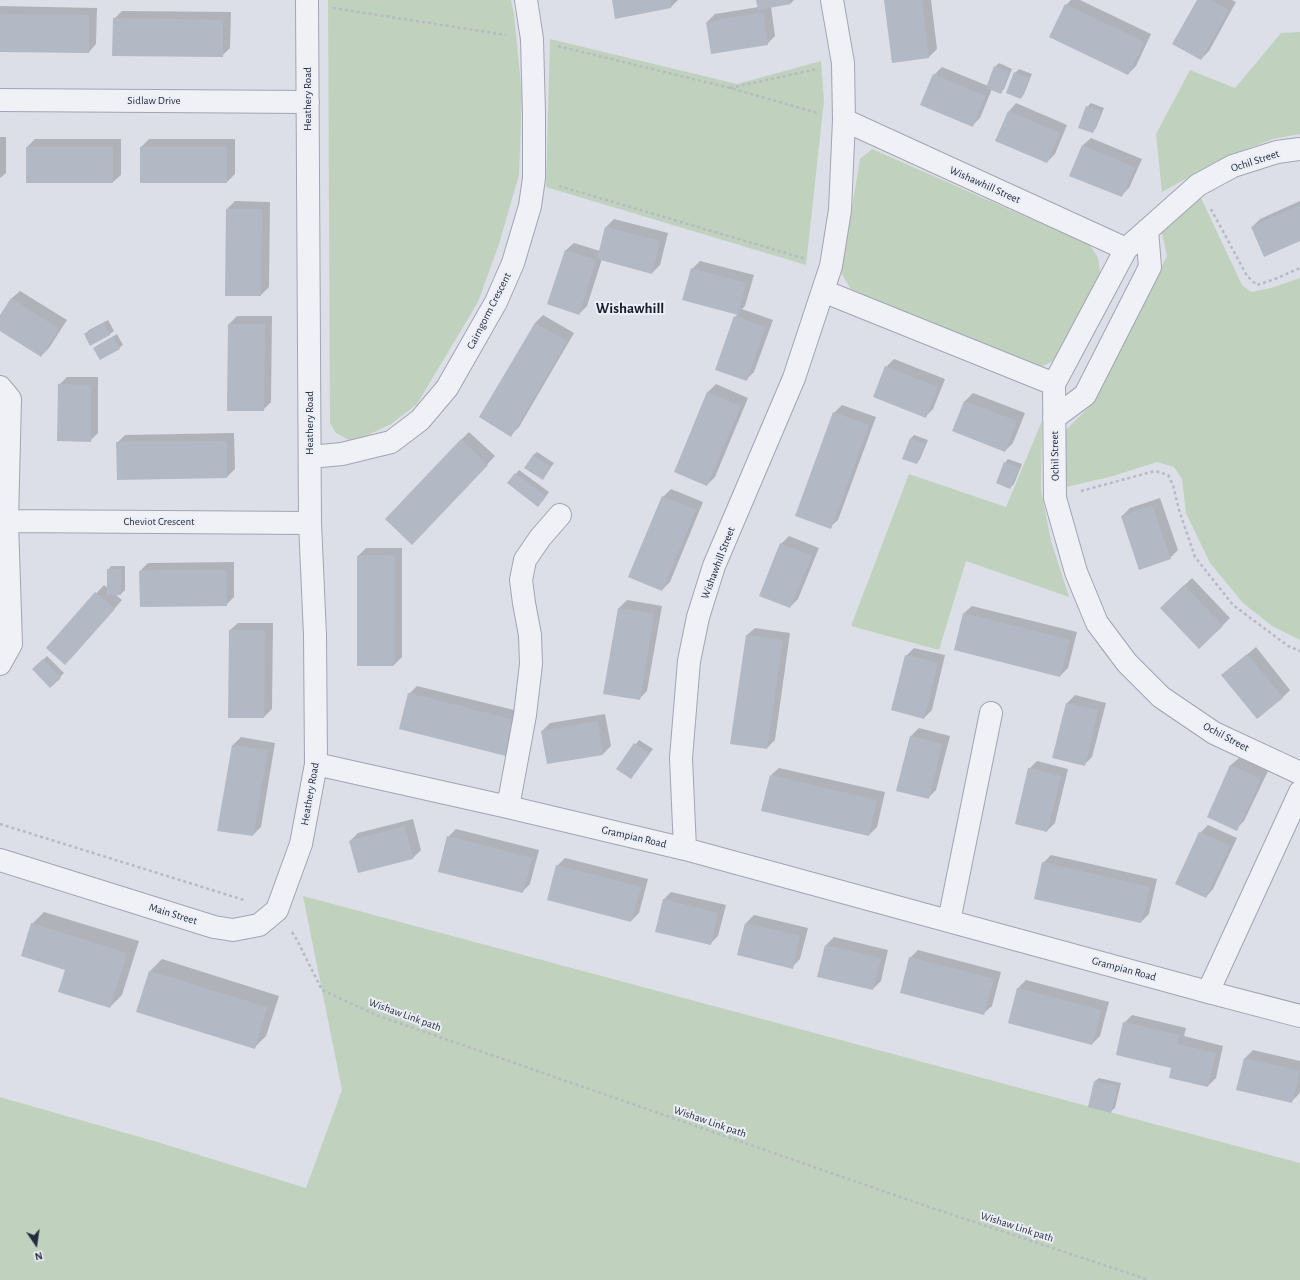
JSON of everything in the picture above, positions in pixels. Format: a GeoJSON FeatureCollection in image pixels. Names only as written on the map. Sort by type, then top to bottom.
{"type":"FeatureCollection","features":[{"type":"Feature","properties":{"kind":"street","name":"Cairngorm Crescent"},"geometry":{"type":"LineString","coordinates":[[310,457],[342,454],[391,442],[420,420],[447,388],[496,302],[513,263],[530,206],[534,178],[532,39],[526,0]]}},
{"type":"Feature","properties":{"kind":"street","name":"Wishawhill Street"},"geometry":{"type":"LineString","coordinates":[[685,849],[681,758],[689,662],[698,617],[714,566],[794,378],[831,266],[840,210],[844,120],[843,63],[832,0]]}},
{"type":"Feature","properties":{"kind":"street","name":"Heathery Road"},"geometry":{"type":"LineString","coordinates":[[277,910],[301,844],[316,764],[315,635],[310,523],[307,2]]}},
{"type":"Feature","properties":{"kind":"street","name":"Sidlaw Drive"},"geometry":{"type":"LineString","coordinates":[[0,100],[308,102]]}},
{"type":"Feature","properties":{"kind":"street","name":"Wishawhill Street"},"geometry":{"type":"LineString","coordinates":[[844,120],[1126,249]]}},
{"type":"Feature","properties":{"kind":"street","name":"Ochil Street"},"geometry":{"type":"LineString","coordinates":[[1300,149],[1278,152],[1233,166],[1198,185],[1126,249],[1054,384],[1055,498],[1076,572],[1097,623],[1127,663],[1161,697],[1214,733],[1300,773]]}},
{"type":"Feature","properties":{"kind":"street"},"geometry":{"type":"LineString","coordinates":[[1054,418],[1085,395],[1150,267],[1147,230]]}},
{"type":"Feature","properties":{"kind":"street"},"geometry":{"type":"LineString","coordinates":[[823,291],[1054,384]]}},
{"type":"Feature","properties":{"kind":"street"},"geometry":{"type":"LineString","coordinates":[[0,387],[10,399],[7,521],[10,644],[0,664]]}},
{"type":"Feature","properties":{"kind":"street"},"geometry":{"type":"LineString","coordinates":[[508,807],[525,715],[531,664],[530,635],[521,580],[525,560],[540,538],[560,516]]}},
{"type":"Feature","properties":{"kind":"street","name":"Cheviot Crescent"},"geometry":{"type":"LineString","coordinates":[[7,521],[310,523]]}},
{"type":"Feature","properties":{"kind":"street"},"geometry":{"type":"LineString","coordinates":[[949,921],[991,713]]}},
{"type":"Feature","properties":{"kind":"street","name":"Grampian Road"},"geometry":{"type":"LineString","coordinates":[[316,764],[685,849],[1300,1016]]}},
{"type":"Feature","properties":{"kind":"street"},"geometry":{"type":"LineString","coordinates":[[1208,992],[1300,792]]}},
{"type":"Feature","properties":{"kind":"street","name":"Main Street"},"geometry":{"type":"LineString","coordinates":[[0,860],[220,928],[233,930],[259,924],[277,910]]}},
{"type":"Feature","properties":{"kind":"path"},"geometry":{"type":"LineString","coordinates":[[307,2],[532,39],[730,88],[844,120]]}},
{"type":"Feature","properties":{"kind":"path"},"geometry":{"type":"LineString","coordinates":[[730,88],[843,63]]}},
{"type":"Feature","properties":{"kind":"path"},"geometry":{"type":"LineString","coordinates":[[534,178],[831,266]]}},
{"type":"Feature","properties":{"kind":"path"},"geometry":{"type":"LineString","coordinates":[[1198,185],[1247,276],[1257,285],[1300,268]]}},
{"type":"Feature","properties":{"kind":"path"},"geometry":{"type":"LineString","coordinates":[[1055,498],[1155,471],[1168,475],[1173,485],[1179,510],[1195,556],[1233,605],[1288,646],[1300,651]]}},
{"type":"Feature","properties":{"kind":"path"},"geometry":{"type":"LineString","coordinates":[[0,824],[277,910]]}},
{"type":"Feature","properties":{"kind":"path","name":"Wishaw Link path"},"geometry":{"type":"LineString","coordinates":[[297,940],[322,990],[376,1015],[914,1201],[1149,1280]]}},
{"type":"Feature","properties":{"kind":"green space"},"geometry":{"type":"Polygon","coordinates":[[[328,0],[511,0],[514,14],[522,96],[519,175],[499,244],[478,302],[417,404],[391,424],[364,437],[349,440],[336,433],[330,423],[328,0]]]}},
{"type":"Feature","properties":{"kind":"green space"},"geometry":{"type":"Polygon","coordinates":[[[1300,32],[1300,134],[1273,139],[1225,157],[1162,192],[1156,134],[1190,70],[1235,88],[1281,33],[1300,32]]]}},
{"type":"Feature","properties":{"kind":"green space"},"geometry":{"type":"Polygon","coordinates":[[[550,39],[737,84],[821,61],[824,101],[806,265],[546,187],[550,39]]]}},
{"type":"Feature","properties":{"kind":"green space"},"geometry":{"type":"Polygon","coordinates":[[[872,149],[1090,245],[1098,258],[1100,272],[1059,358],[1037,369],[851,289],[841,273],[860,159],[872,149]]]}},
{"type":"Feature","properties":{"kind":"green space"},"geometry":{"type":"Polygon","coordinates":[[[1201,198],[1242,285],[1251,292],[1271,288],[1300,278],[1300,640],[1272,626],[1243,603],[1210,563],[1186,513],[1182,479],[1174,467],[1157,462],[1113,476],[1062,488],[1065,431],[1090,406],[1167,256],[1161,229],[1201,198]]]}},
{"type":"Feature","properties":{"kind":"green space"},"geometry":{"type":"Polygon","coordinates":[[[1042,421],[1041,490],[1051,541],[1069,597],[966,561],[939,650],[851,626],[909,474],[1006,507],[1042,421]]]}},
{"type":"Feature","properties":{"kind":"green space"},"geometry":{"type":"Polygon","coordinates":[[[303,896],[1300,1163],[1300,1280],[0,1280],[0,1097],[154,1141],[306,1188],[342,1090],[303,896]]]}},
{"type":"Feature","properties":{"kind":"building"},"geometry":{"type":"Polygon","coordinates":[[[612,0],[670,0],[671,8],[615,19],[612,0]]]}},
{"type":"Feature","properties":{"kind":"building"},"geometry":{"type":"Polygon","coordinates":[[[756,0],[790,0],[791,4],[758,10],[756,0]]]}},
{"type":"Feature","properties":{"kind":"building"},"geometry":{"type":"Polygon","coordinates":[[[884,0],[922,0],[929,58],[892,63],[884,0]]]}},
{"type":"Feature","properties":{"kind":"building"},"geometry":{"type":"Polygon","coordinates":[[[1197,0],[1210,0],[1229,10],[1201,60],[1172,44],[1197,0]]]}},
{"type":"Feature","properties":{"kind":"building"},"geometry":{"type":"Polygon","coordinates":[[[1065,4],[1144,42],[1128,75],[1049,37],[1065,4]]]}},
{"type":"Feature","properties":{"kind":"building"},"geometry":{"type":"Polygon","coordinates":[[[763,12],[768,45],[711,54],[706,22],[763,12]]]}},
{"type":"Feature","properties":{"kind":"building"},"geometry":{"type":"Polygon","coordinates":[[[0,14],[89,15],[89,53],[0,52],[0,14]]]}},
{"type":"Feature","properties":{"kind":"building"},"geometry":{"type":"Polygon","coordinates":[[[113,18],[223,20],[223,57],[112,56],[113,18]]]}},
{"type":"Feature","properties":{"kind":"building"},"geometry":{"type":"Polygon","coordinates":[[[994,66],[1009,72],[1001,94],[986,88],[994,66]]]}},
{"type":"Feature","properties":{"kind":"building"},"geometry":{"type":"Polygon","coordinates":[[[1014,72],[1029,78],[1021,99],[1006,93],[1014,72]]]}},
{"type":"Feature","properties":{"kind":"building"},"geometry":{"type":"Polygon","coordinates":[[[933,74],[985,96],[973,127],[920,105],[933,74]]]}},
{"type":"Feature","properties":{"kind":"building"},"geometry":{"type":"Polygon","coordinates":[[[1086,106],[1101,112],[1093,133],[1078,128],[1086,106]]]}},
{"type":"Feature","properties":{"kind":"building"},"geometry":{"type":"Polygon","coordinates":[[[1008,111],[1060,133],[1047,163],[995,141],[1008,111]]]}},
{"type":"Feature","properties":{"kind":"building"},"geometry":{"type":"Polygon","coordinates":[[[1082,145],[1135,167],[1122,197],[1069,176],[1082,145]]]}},
{"type":"Feature","properties":{"kind":"building"},"geometry":{"type":"Polygon","coordinates":[[[26,147],[113,147],[113,183],[26,183],[26,147]]]}},
{"type":"Feature","properties":{"kind":"building"},"geometry":{"type":"Polygon","coordinates":[[[140,147],[227,147],[227,183],[140,183],[140,147]]]}},
{"type":"Feature","properties":{"kind":"building"},"geometry":{"type":"Polygon","coordinates":[[[1300,205],[1300,241],[1264,257],[1251,227],[1300,205]]]}},
{"type":"Feature","properties":{"kind":"building"},"geometry":{"type":"Polygon","coordinates":[[[226,209],[262,209],[261,296],[225,296],[226,209]]]}},
{"type":"Feature","properties":{"kind":"building"},"geometry":{"type":"Polygon","coordinates":[[[605,227],[660,241],[652,274],[597,259],[605,227]]]}},
{"type":"Feature","properties":{"kind":"building"},"geometry":{"type":"Polygon","coordinates":[[[565,250],[596,260],[579,315],[547,304],[565,250]]]}},
{"type":"Feature","properties":{"kind":"building"},"geometry":{"type":"Polygon","coordinates":[[[691,268],[746,283],[738,315],[682,300],[691,268]]]}},
{"type":"Feature","properties":{"kind":"building"},"geometry":{"type":"Polygon","coordinates":[[[11,298],[59,329],[41,357],[0,331],[0,315],[11,298]]]}},
{"type":"Feature","properties":{"kind":"building"},"geometry":{"type":"Polygon","coordinates":[[[734,316],[765,327],[747,381],[715,370],[734,316]]]}},
{"type":"Feature","properties":{"kind":"building"},"geometry":{"type":"Polygon","coordinates":[[[104,323],[110,335],[90,346],[84,334],[104,323]]]}},
{"type":"Feature","properties":{"kind":"building"},"geometry":{"type":"Polygon","coordinates":[[[535,323],[567,341],[511,437],[479,417],[535,323]]]}},
{"type":"Feature","properties":{"kind":"building"},"geometry":{"type":"Polygon","coordinates":[[[228,324],[265,324],[264,411],[227,411],[228,324]]]}},
{"type":"Feature","properties":{"kind":"building"},"geometry":{"type":"Polygon","coordinates":[[[113,337],[120,349],[100,360],[93,348],[113,337]]]}},
{"type":"Feature","properties":{"kind":"building"},"geometry":{"type":"Polygon","coordinates":[[[885,366],[938,387],[926,418],[873,397],[885,366]]]}},
{"type":"Feature","properties":{"kind":"building"},"geometry":{"type":"Polygon","coordinates":[[[58,384],[91,385],[91,442],[57,441],[58,384]]]}},
{"type":"Feature","properties":{"kind":"building"},"geometry":{"type":"Polygon","coordinates":[[[707,392],[741,406],[707,486],[674,472],[707,392]]]}},
{"type":"Feature","properties":{"kind":"building"},"geometry":{"type":"Polygon","coordinates":[[[964,401],[1017,421],[1005,452],[952,431],[964,401]]]}},
{"type":"Feature","properties":{"kind":"building"},"geometry":{"type":"Polygon","coordinates":[[[833,412],[869,425],[831,529],[795,516],[833,412]]]}},
{"type":"Feature","properties":{"kind":"building"},"geometry":{"type":"Polygon","coordinates":[[[910,438],[925,444],[917,464],[902,459],[910,438]]]}},
{"type":"Feature","properties":{"kind":"building"},"geometry":{"type":"Polygon","coordinates":[[[461,439],[488,465],[412,545],[385,519],[461,439]]]}},
{"type":"Feature","properties":{"kind":"building"},"geometry":{"type":"Polygon","coordinates":[[[227,441],[227,478],[117,480],[116,442],[227,441]]]}},
{"type":"Feature","properties":{"kind":"building"},"geometry":{"type":"Polygon","coordinates":[[[533,455],[551,467],[543,480],[524,468],[533,455]]]}},
{"type":"Feature","properties":{"kind":"building"},"geometry":{"type":"Polygon","coordinates":[[[1004,462],[1019,468],[1010,489],[996,483],[1004,462]]]}},
{"type":"Feature","properties":{"kind":"building"},"geometry":{"type":"Polygon","coordinates":[[[515,473],[546,496],[538,507],[507,483],[515,473]]]}},
{"type":"Feature","properties":{"kind":"building"},"geometry":{"type":"Polygon","coordinates":[[[662,496],[696,510],[662,591],[628,577],[662,496]]]}},
{"type":"Feature","properties":{"kind":"building"},"geometry":{"type":"Polygon","coordinates":[[[1152,505],[1171,559],[1139,570],[1121,516],[1152,505]]]}},
{"type":"Feature","properties":{"kind":"building"},"geometry":{"type":"Polygon","coordinates":[[[780,543],[812,556],[790,608],[759,596],[780,543]]]}},
{"type":"Feature","properties":{"kind":"building"},"geometry":{"type":"Polygon","coordinates":[[[357,556],[395,556],[394,666],[357,666],[357,556]]]}},
{"type":"Feature","properties":{"kind":"building"},"geometry":{"type":"Polygon","coordinates":[[[107,569],[121,569],[121,595],[107,595],[107,569]]]}},
{"type":"Feature","properties":{"kind":"building"},"geometry":{"type":"Polygon","coordinates":[[[226,570],[227,606],[140,607],[139,571],[226,570]]]}},
{"type":"Feature","properties":{"kind":"building"},"geometry":{"type":"Polygon","coordinates":[[[1184,585],[1223,626],[1199,649],[1160,608],[1184,585]]]}},
{"type":"Feature","properties":{"kind":"building"},"geometry":{"type":"Polygon","coordinates":[[[95,592],[115,609],[65,665],[46,648],[95,592]]]}},
{"type":"Feature","properties":{"kind":"building"},"geometry":{"type":"Polygon","coordinates":[[[618,608],[654,614],[640,700],[603,694],[618,608]]]}},
{"type":"Feature","properties":{"kind":"building"},"geometry":{"type":"Polygon","coordinates":[[[963,613],[1070,640],[1060,677],[954,650],[963,613]]]}},
{"type":"Feature","properties":{"kind":"building"},"geometry":{"type":"Polygon","coordinates":[[[229,630],[265,630],[264,718],[228,718],[229,630]]]}},
{"type":"Feature","properties":{"kind":"building"},"geometry":{"type":"Polygon","coordinates":[[[746,635],[783,640],[767,749],[730,744],[746,635]]]}},
{"type":"Feature","properties":{"kind":"building"},"geometry":{"type":"Polygon","coordinates":[[[1247,654],[1283,698],[1257,719],[1221,675],[1247,654]]]}},
{"type":"Feature","properties":{"kind":"building"},"geometry":{"type":"Polygon","coordinates":[[[905,655],[938,663],[924,719],[891,710],[905,655]]]}},
{"type":"Feature","properties":{"kind":"building"},"geometry":{"type":"Polygon","coordinates":[[[43,659],[61,678],[50,688],[32,669],[43,659]]]}},
{"type":"Feature","properties":{"kind":"building"},"geometry":{"type":"Polygon","coordinates":[[[408,693],[515,720],[506,756],[399,729],[408,693]]]}},
{"type":"Feature","properties":{"kind":"building"},"geometry":{"type":"Polygon","coordinates":[[[1066,703],[1098,710],[1085,766],[1052,758],[1066,703]]]}},
{"type":"Feature","properties":{"kind":"building"},"geometry":{"type":"Polygon","coordinates":[[[598,721],[603,755],[547,764],[541,731],[598,721]]]}},
{"type":"Feature","properties":{"kind":"building"},"geometry":{"type":"Polygon","coordinates":[[[910,736],[942,744],[929,799],[896,791],[910,736]]]}},
{"type":"Feature","properties":{"kind":"building"},"geometry":{"type":"Polygon","coordinates":[[[634,743],[650,753],[631,779],[616,769],[634,743]]]}},
{"type":"Feature","properties":{"kind":"building"},"geometry":{"type":"Polygon","coordinates":[[[232,745],[268,750],[253,836],[217,831],[232,745]]]}},
{"type":"Feature","properties":{"kind":"building"},"geometry":{"type":"Polygon","coordinates":[[[1230,765],[1261,779],[1237,831],[1207,817],[1230,765]]]}},
{"type":"Feature","properties":{"kind":"building"},"geometry":{"type":"Polygon","coordinates":[[[1028,768],[1061,776],[1047,832],[1015,824],[1028,768]]]}},
{"type":"Feature","properties":{"kind":"building"},"geometry":{"type":"Polygon","coordinates":[[[770,775],[877,800],[869,836],[761,811],[770,775]]]}},
{"type":"Feature","properties":{"kind":"building"},"geometry":{"type":"Polygon","coordinates":[[[405,826],[413,859],[358,873],[349,841],[405,826]]]}},
{"type":"Feature","properties":{"kind":"building"},"geometry":{"type":"Polygon","coordinates":[[[1199,832],[1230,846],[1206,898],[1175,884],[1199,832]]]}},
{"type":"Feature","properties":{"kind":"building"},"geometry":{"type":"Polygon","coordinates":[[[447,836],[532,858],[523,893],[438,872],[447,836]]]}},
{"type":"Feature","properties":{"kind":"building"},"geometry":{"type":"Polygon","coordinates":[[[1042,862],[1150,887],[1141,923],[1034,899],[1042,862]]]}},
{"type":"Feature","properties":{"kind":"building"},"geometry":{"type":"Polygon","coordinates":[[[556,865],[641,887],[631,922],[547,900],[556,865]]]}},
{"type":"Feature","properties":{"kind":"building"},"geometry":{"type":"Polygon","coordinates":[[[663,899],[718,913],[711,945],[655,932],[663,899]]]}},
{"type":"Feature","properties":{"kind":"building"},"geometry":{"type":"Polygon","coordinates":[[[31,923],[127,953],[110,1008],[58,992],[65,970],[21,956],[31,923]]]}},
{"type":"Feature","properties":{"kind":"building"},"geometry":{"type":"Polygon","coordinates":[[[745,923],[800,936],[793,969],[737,955],[745,923]]]}},
{"type":"Feature","properties":{"kind":"building"},"geometry":{"type":"Polygon","coordinates":[[[825,945],[881,958],[873,990],[817,977],[825,945]]]}},
{"type":"Feature","properties":{"kind":"building"},"geometry":{"type":"Polygon","coordinates":[[[909,957],[994,979],[984,1015],[900,993],[909,957]]]}},
{"type":"Feature","properties":{"kind":"building"},"geometry":{"type":"Polygon","coordinates":[[[149,971],[267,1007],[255,1049],[136,1012],[149,971]]]}},
{"type":"Feature","properties":{"kind":"building"},"geometry":{"type":"Polygon","coordinates":[[[1017,988],[1101,1010],[1092,1045],[1008,1023],[1017,988]]]}},
{"type":"Feature","properties":{"kind":"building"},"geometry":{"type":"Polygon","coordinates":[[[1123,1022],[1179,1035],[1177,1044],[1216,1053],[1208,1087],[1169,1078],[1171,1068],[1116,1055],[1123,1022]]]}},
{"type":"Feature","properties":{"kind":"building"},"geometry":{"type":"Polygon","coordinates":[[[1244,1058],[1300,1071],[1292,1103],[1236,1090],[1244,1058]]]}},
{"type":"Feature","properties":{"kind":"building"},"geometry":{"type":"Polygon","coordinates":[[[1094,1081],[1118,1086],[1111,1113],[1088,1107],[1094,1081]]]}},
{"type":"Feature","properties":{"kind":"district","name":"Wishawhill"},"geometry":{"type":"Point","coordinates":[630,308]}}]}
